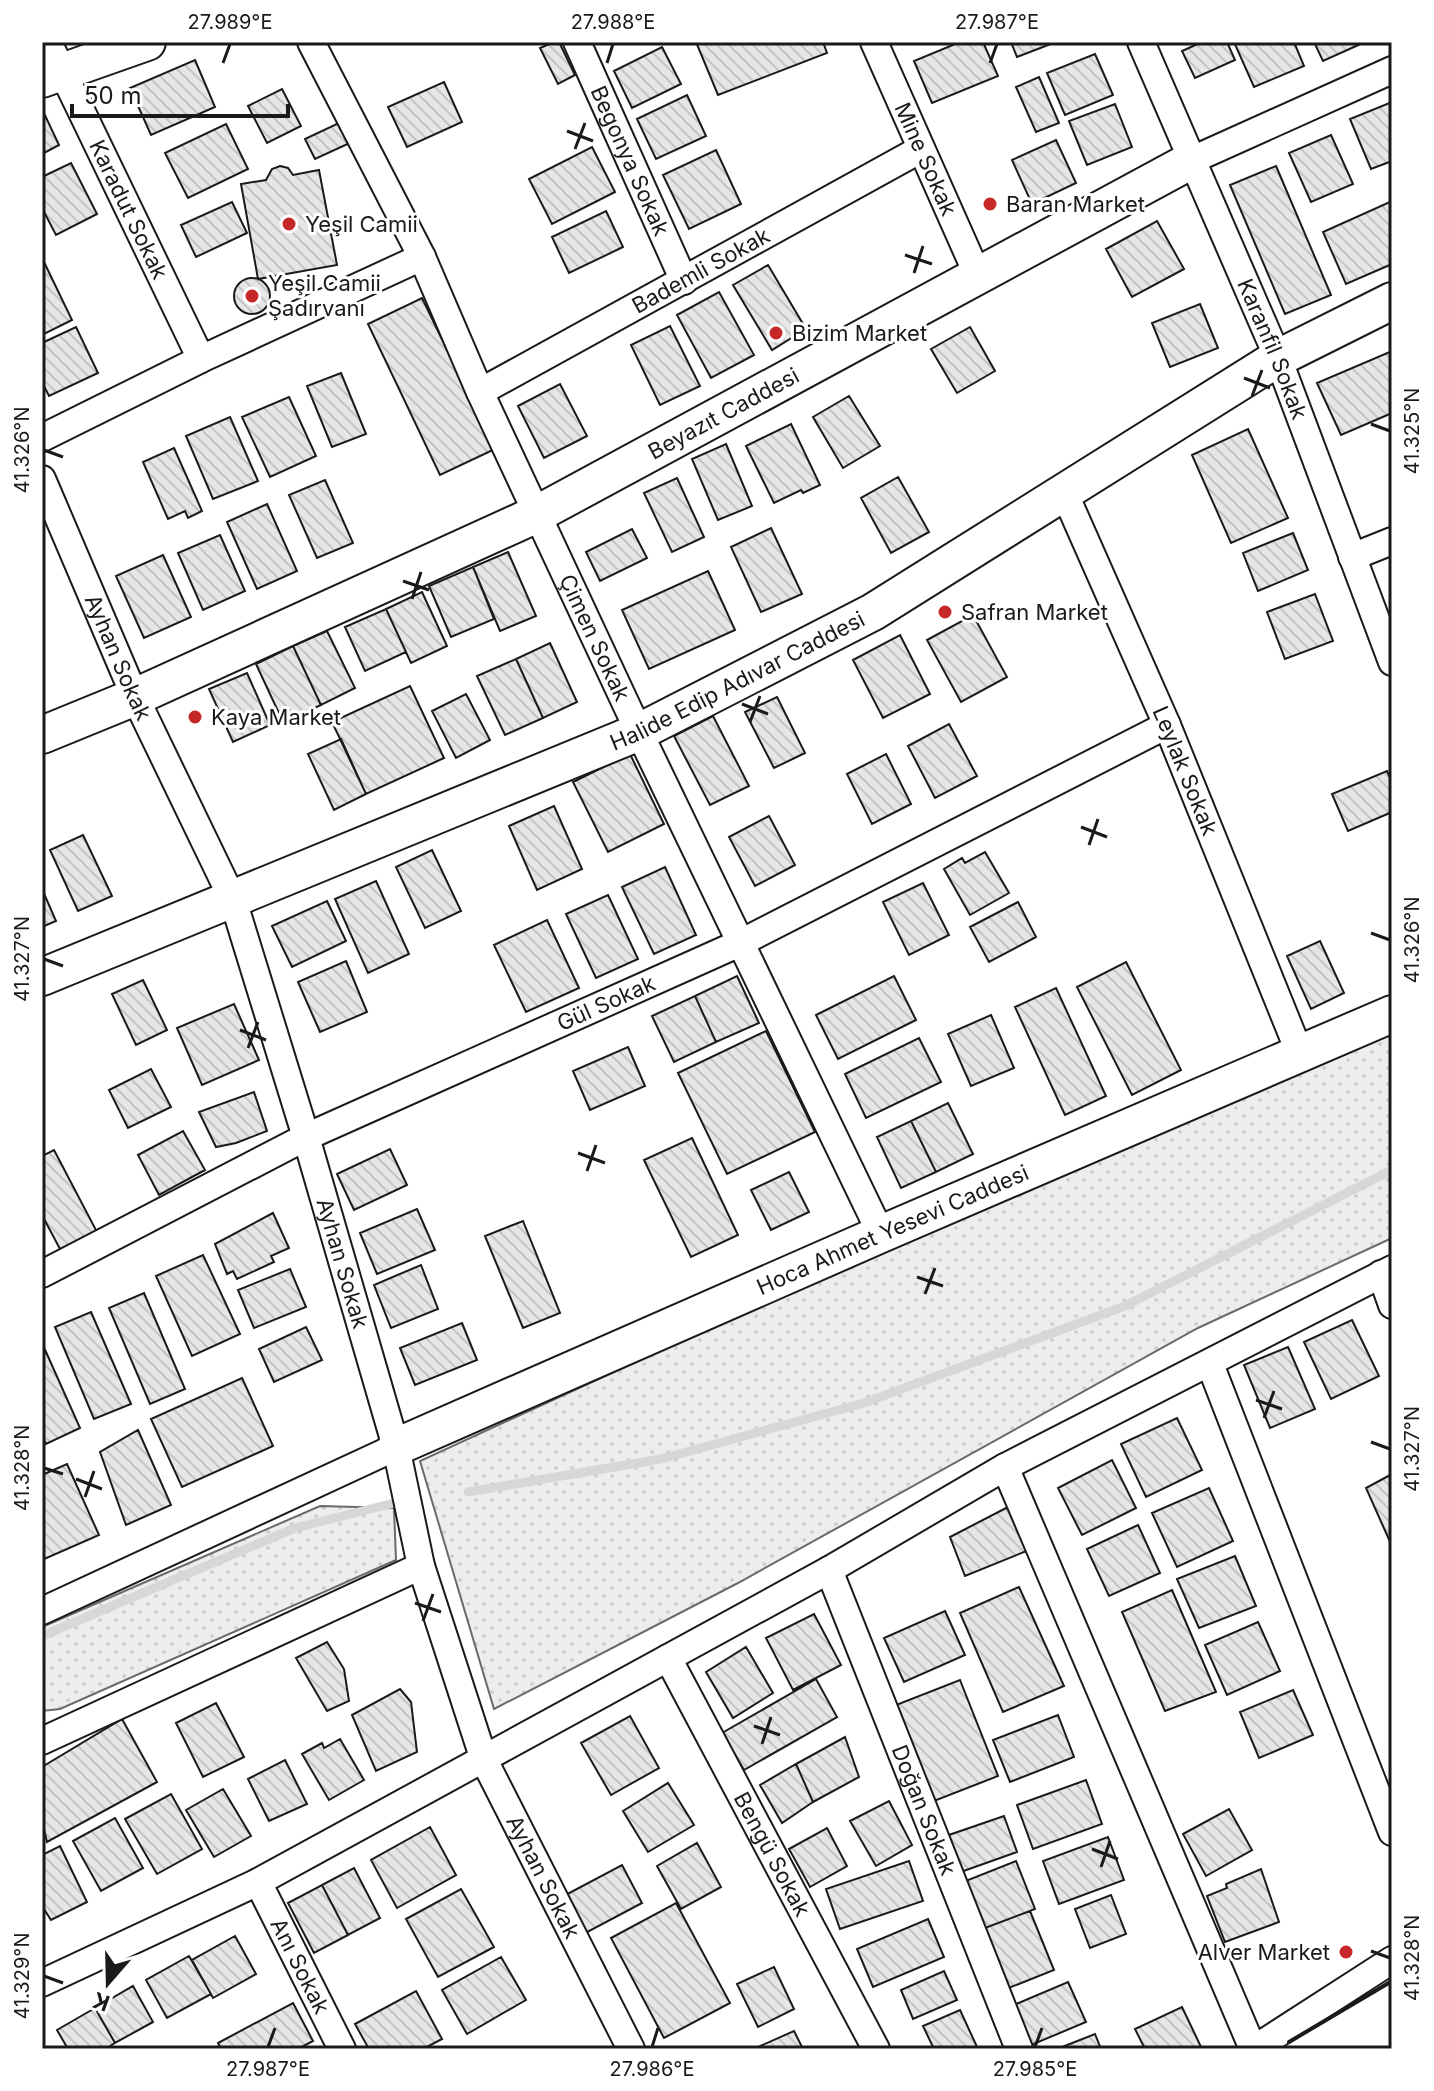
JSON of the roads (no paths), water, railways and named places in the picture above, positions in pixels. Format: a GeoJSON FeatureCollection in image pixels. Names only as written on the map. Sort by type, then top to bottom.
{"type":"FeatureCollection","features":[{"type":"Feature","properties":{"kind":"street"},"geometry":{"type":"LineString","coordinates":[[50,63],[99,42]]}},
{"type":"Feature","properties":{"kind":"street"},"geometry":{"type":"LineString","coordinates":[[50,63],[147,42]]}},
{"type":"Feature","properties":{"kind":"street","name":"Çimen Sokak"},"geometry":{"type":"LineString","coordinates":[[311,42],[422,257],[480,392],[639,732],[881,1234]]}},
{"type":"Feature","properties":{"kind":"street","name":"Begonya Sokak"},"geometry":{"type":"LineString","coordinates":[[577,42],[684,281]]}},
{"type":"Feature","properties":{"kind":"street","name":"Mine Sokak"},"geometry":{"type":"LineString","coordinates":[[874,42],[978,276]]}},
{"type":"Feature","properties":{"kind":"street","name":"Karanfil Sokak"},"geometry":{"type":"LineString","coordinates":[[1141,42],[1278,358],[1392,662]]}},
{"type":"Feature","properties":{"kind":"street","name":"Karadut Sokak"},"geometry":{"type":"LineString","coordinates":[[50,63],[201,359]]}},
{"type":"Feature","properties":{"kind":"street","name":"Beyazıt Caddesi"},"geometry":{"type":"LineString","coordinates":[[42,735],[135,697],[537,514],[1192,160],[1392,70]]}},
{"type":"Feature","properties":{"kind":"street","name":"Bademli Sokak"},"geometry":{"type":"LineString","coordinates":[[480,392],[921,149]]}},
{"type":"Feature","properties":{"kind":"street"},"geometry":{"type":"LineString","coordinates":[[42,438],[201,359],[422,257]]}},
{"type":"Feature","properties":{"kind":"street","name":"Halide Edip Adıvar Caddesi"},"geometry":{"type":"LineString","coordinates":[[42,977],[639,732],[873,612],[1278,358],[1392,301]]}},
{"type":"Feature","properties":{"kind":"street","name":"Ayhan Sokak"},"geometry":{"type":"LineString","coordinates":[[42,479],[135,697],[233,900],[396,1447],[421,1566],[484,1760],[631,2049]]}},
{"type":"Feature","properties":{"kind":"street","name":"Leylak Sokak"},"geometry":{"type":"LineString","coordinates":[[1064,492],[1167,725],[1300,1054]]}},
{"type":"Feature","properties":{"kind":"street"},"geometry":{"type":"LineString","coordinates":[[1352,557],[1392,541]]}},
{"type":"Feature","properties":{"kind":"street","name":"Gül Sokak"},"geometry":{"type":"LineString","coordinates":[[42,1274],[306,1137],[740,943],[1167,725]]}},
{"type":"Feature","properties":{"kind":"street","name":"Hoca Ahmet Yesevi Caddesi"},"geometry":{"type":"LineString","coordinates":[[396,1447],[1392,1014]]}},
{"type":"Feature","properties":{"kind":"street"},"geometry":{"type":"LineString","coordinates":[[42,1983],[258,1882],[829,1570],[1005,1467],[1386,1272],[1392,1305]]}},
{"type":"Feature","properties":{"kind":"street"},"geometry":{"type":"LineString","coordinates":[[1210,1364],[1392,1832]]}},
{"type":"Feature","properties":{"kind":"street"},"geometry":{"type":"LineString","coordinates":[[42,1611],[396,1447]]}},
{"type":"Feature","properties":{"kind":"street"},"geometry":{"type":"LineString","coordinates":[[1005,1467],[1253,2049],[1392,1960]]}},
{"type":"Feature","properties":{"kind":"street"},"geometry":{"type":"LineString","coordinates":[[42,1741],[421,1566]]}},
{"type":"Feature","properties":{"kind":"street","name":"Doğan Sokak"},"geometry":{"type":"LineString","coordinates":[[829,1570],[1019,2049]]}},
{"type":"Feature","properties":{"kind":"street","name":"Bengü Sokak"},"geometry":{"type":"LineString","coordinates":[[668,1658],[876,2049]]}},
{"type":"Feature","properties":{"kind":"street","name":"Anı Sokak"},"geometry":{"type":"LineString","coordinates":[[258,1882],[342,2049]]}},
{"type":"Feature","properties":{"kind":"waterway"},"geometry":{"type":"LineString","coordinates":[[468,1492],[661,1459],[864,1403],[1125,1306],[1392,1170]]}},
{"type":"Feature","properties":{"kind":"waterway"},"geometry":{"type":"LineString","coordinates":[[42,1636],[295,1528],[402,1501]]}},
{"type":"Feature","properties":{"kind":"place","name":"Baran Market"},"geometry":{"type":"Point","coordinates":[990,204]}},
{"type":"Feature","properties":{"kind":"place","name":"Yeşil Camii"},"geometry":{"type":"Point","coordinates":[289,224]}},
{"type":"Feature","properties":{"kind":"place","name":"Yeşil Camii Şadırvanı"},"geometry":{"type":"Point","coordinates":[252,296]}},
{"type":"Feature","properties":{"kind":"place","name":"Bizim Market"},"geometry":{"type":"Point","coordinates":[776,333]}},
{"type":"Feature","properties":{"kind":"place","name":"Safran Market"},"geometry":{"type":"Point","coordinates":[945,612]}},
{"type":"Feature","properties":{"kind":"place","name":"Kaya Market"},"geometry":{"type":"Point","coordinates":[195,717]}},
{"type":"Feature","properties":{"kind":"place","name":"Alver Market"},"geometry":{"type":"Point","coordinates":[1346,1952]}}]}
